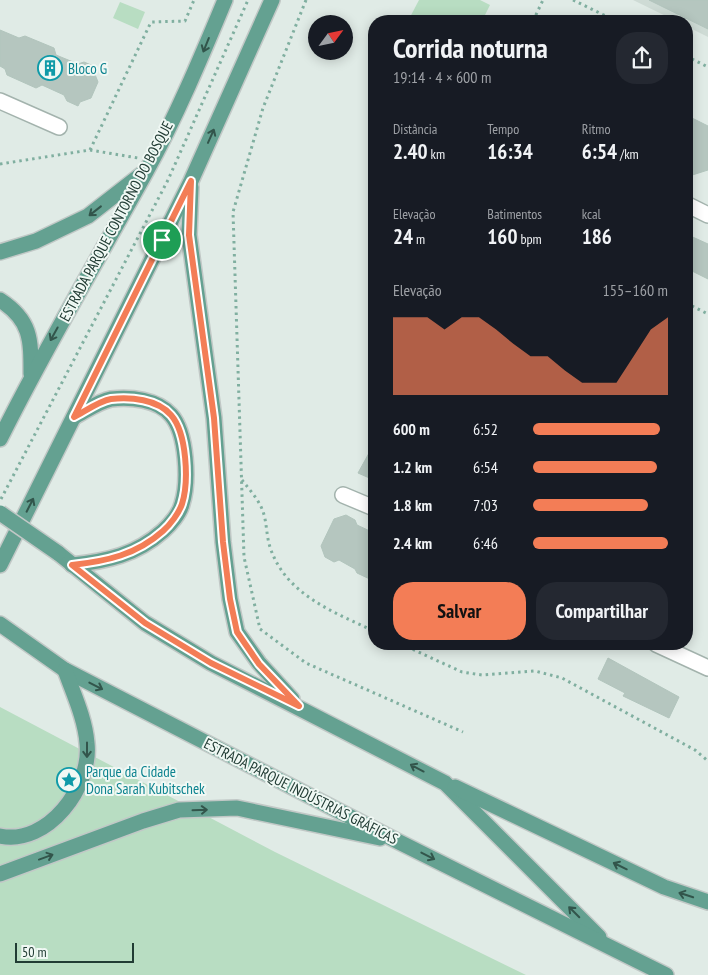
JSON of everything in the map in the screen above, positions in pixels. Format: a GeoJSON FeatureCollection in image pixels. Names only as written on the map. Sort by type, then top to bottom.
{"type":"FeatureCollection","features":[{"type":"Feature","properties":{"kind":"main road","name":"ESTRADA PARQUE CONTORNO DO BOSQUE"},"geometry":{"type":"LineString","coordinates":[[0,439],[31,376],[149,165],[201,59],[225,0]]}},
{"type":"Feature","properties":{"kind":"main road"},"geometry":{"type":"LineString","coordinates":[[0,565],[191,181],[272,0]]}},
{"type":"Feature","properties":{"kind":"main road"},"geometry":{"type":"LineString","coordinates":[[0,252],[36,241],[88,216],[149,165]]}},
{"type":"Feature","properties":{"kind":"main road"},"geometry":{"type":"LineString","coordinates":[[191,181],[189,235],[214,418],[223,542],[230,599],[237,632],[259,664],[299,706]]}},
{"type":"Feature","properties":{"kind":"main road"},"geometry":{"type":"LineString","coordinates":[[0,300],[12,307],[28,329],[31,345],[31,376]]}},
{"type":"Feature","properties":{"kind":"main road"},"geometry":{"type":"LineString","coordinates":[[72,565],[100,562],[124,556],[164,531],[182,504],[184,463],[183,441],[178,428],[171,415],[156,404],[142,400],[109,399],[74,417]]}},
{"type":"Feature","properties":{"kind":"main road","name":"ESTRADA PARQUE INDÚSTRIAS GRÁFICAS"},"geometry":{"type":"LineString","coordinates":[[0,513],[58,553],[145,623],[211,663],[299,706],[446,783],[664,887],[708,902]]}},
{"type":"Feature","properties":{"kind":"main road","name":"ESTRADA PARQUE INDÚSTRIAS GRÁFICAS"},"geometry":{"type":"LineString","coordinates":[[0,624],[65,670],[399,842],[666,975]]}},
{"type":"Feature","properties":{"kind":"main road"},"geometry":{"type":"LineString","coordinates":[[0,836],[16,837],[48,824],[76,791],[87,767],[87,742],[65,670]]}},
{"type":"Feature","properties":{"kind":"main road","name":"ESTRADA PARQUE INDÚSTRIAS GRÁFICAS"},"geometry":{"type":"LineString","coordinates":[[446,783],[609,947]]}},
{"type":"Feature","properties":{"kind":"main road"},"geometry":{"type":"LineString","coordinates":[[0,874],[143,821],[179,810],[237,808],[399,842]]}},
{"type":"Feature","properties":{"kind":"street"},"geometry":{"type":"LineString","coordinates":[[0,101],[58,127]]}},
{"type":"Feature","properties":{"kind":"street"},"geometry":{"type":"LineString","coordinates":[[693,208],[708,215]]}},
{"type":"Feature","properties":{"kind":"street"},"geometry":{"type":"LineString","coordinates":[[343,495],[368,505]]}},
{"type":"Feature","properties":{"kind":"street"},"geometry":{"type":"LineString","coordinates":[[669,650],[708,668]]}},
{"type":"Feature","properties":{"kind":"path"},"geometry":{"type":"LineString","coordinates":[[90,150],[151,22],[186,21],[194,0]]}},
{"type":"Feature","properties":{"kind":"path"},"geometry":{"type":"LineString","coordinates":[[0,500],[168,180],[248,0]]}},
{"type":"Feature","properties":{"kind":"path"},"geometry":{"type":"LineString","coordinates":[[306,0],[263,108],[234,212],[244,557],[260,629],[306,663],[463,732]]}},
{"type":"Feature","properties":{"kind":"path"},"geometry":{"type":"LineString","coordinates":[[536,15],[544,0]]}},
{"type":"Feature","properties":{"kind":"path"},"geometry":{"type":"LineString","coordinates":[[573,0],[604,15]]}},
{"type":"Feature","properties":{"kind":"path"},"geometry":{"type":"LineString","coordinates":[[693,60],[708,67]]}},
{"type":"Feature","properties":{"kind":"path"},"geometry":{"type":"LineString","coordinates":[[0,164],[90,150],[149,165]]}},
{"type":"Feature","properties":{"kind":"path"},"geometry":{"type":"LineString","coordinates":[[693,306],[708,314]]}},
{"type":"Feature","properties":{"kind":"path"},"geometry":{"type":"LineString","coordinates":[[241,479],[262,508],[270,547],[287,578],[305,595],[327,609],[368,628]]}},
{"type":"Feature","properties":{"kind":"path"},"geometry":{"type":"LineString","coordinates":[[414,650],[462,672],[482,675],[535,671],[562,678],[695,750],[708,761]]}},
{"type":"Feature","properties":{"kind":"shaded area"},"geometry":{"type":"Polygon","coordinates":[[[633,0],[708,0],[708,37],[693,30],[693,15],[664,15],[633,0]]]}},
{"type":"Feature","properties":{"kind":"green space"},"geometry":{"type":"Polygon","coordinates":[[[419,0],[480,0],[490,5],[485,15],[411,15],[419,0]]]}},
{"type":"Feature","properties":{"kind":"green space"},"geometry":{"type":"Polygon","coordinates":[[[120,2],[145,12],[138,29],[113,18],[120,2]]]}},
{"type":"Feature","properties":{"kind":"green space","name":"Parque da Cidade Dona Sarah Kubitschek"},"geometry":{"type":"Polygon","coordinates":[[[0,707],[275,852],[526,975],[0,975],[0,707]]]}},
{"type":"Feature","properties":{"kind":"building"},"geometry":{"type":"Polygon","coordinates":[[[649,0],[708,0],[708,29],[693,22],[693,15],[680,15],[649,0]]]}},
{"type":"Feature","properties":{"kind":"building","name":"Bloco G"},"geometry":{"type":"Polygon","coordinates":[[[0,30],[19,38],[25,36],[54,48],[56,55],[78,64],[84,62],[96,67],[94,72],[98,82],[91,98],[80,102],[78,106],[67,101],[64,95],[42,85],[36,88],[7,75],[5,69],[0,66],[0,30]]]}},
{"type":"Feature","properties":{"kind":"building"},"geometry":{"type":"Polygon","coordinates":[[[693,118],[708,126],[708,170],[693,175],[693,118]]]}},
{"type":"Feature","properties":{"kind":"building"},"geometry":{"type":"Polygon","coordinates":[[[693,237],[708,244],[708,279],[693,272],[693,237]]]}},
{"type":"Feature","properties":{"kind":"building"},"geometry":{"type":"Polygon","coordinates":[[[368,455],[368,477],[358,473],[368,455]]]}},
{"type":"Feature","properties":{"kind":"building"},"geometry":{"type":"Polygon","coordinates":[[[346,515],[355,520],[357,525],[368,530],[368,578],[339,560],[334,562],[325,557],[321,546],[334,519],[346,515]]]}},
{"type":"Feature","properties":{"kind":"building"},"geometry":{"type":"Polygon","coordinates":[[[608,658],[679,697],[669,718],[623,696],[625,693],[598,679],[608,658]]]}},
{"type":"Feature","properties":{"kind":"place","name":"Bloco G"},"geometry":{"type":"Point","coordinates":[50,68]}},
{"type":"Feature","properties":{"kind":"place","name":"Parque da Cidade Dona Sarah Kubitschek"},"geometry":{"type":"Point","coordinates":[69,780]}},
{"type":"Feature","properties":{"kind":"route"},"geometry":{"type":"LineString","coordinates":[[191,181],[189,235],[214,418],[223,542],[230,599],[237,632],[259,664],[299,706],[211,663],[145,623],[72,565],[113,560],[141,547],[164,531],[182,504],[184,487],[183,441],[171,415],[156,404],[142,400],[109,399],[74,417],[162,240],[191,181]]}}]}
